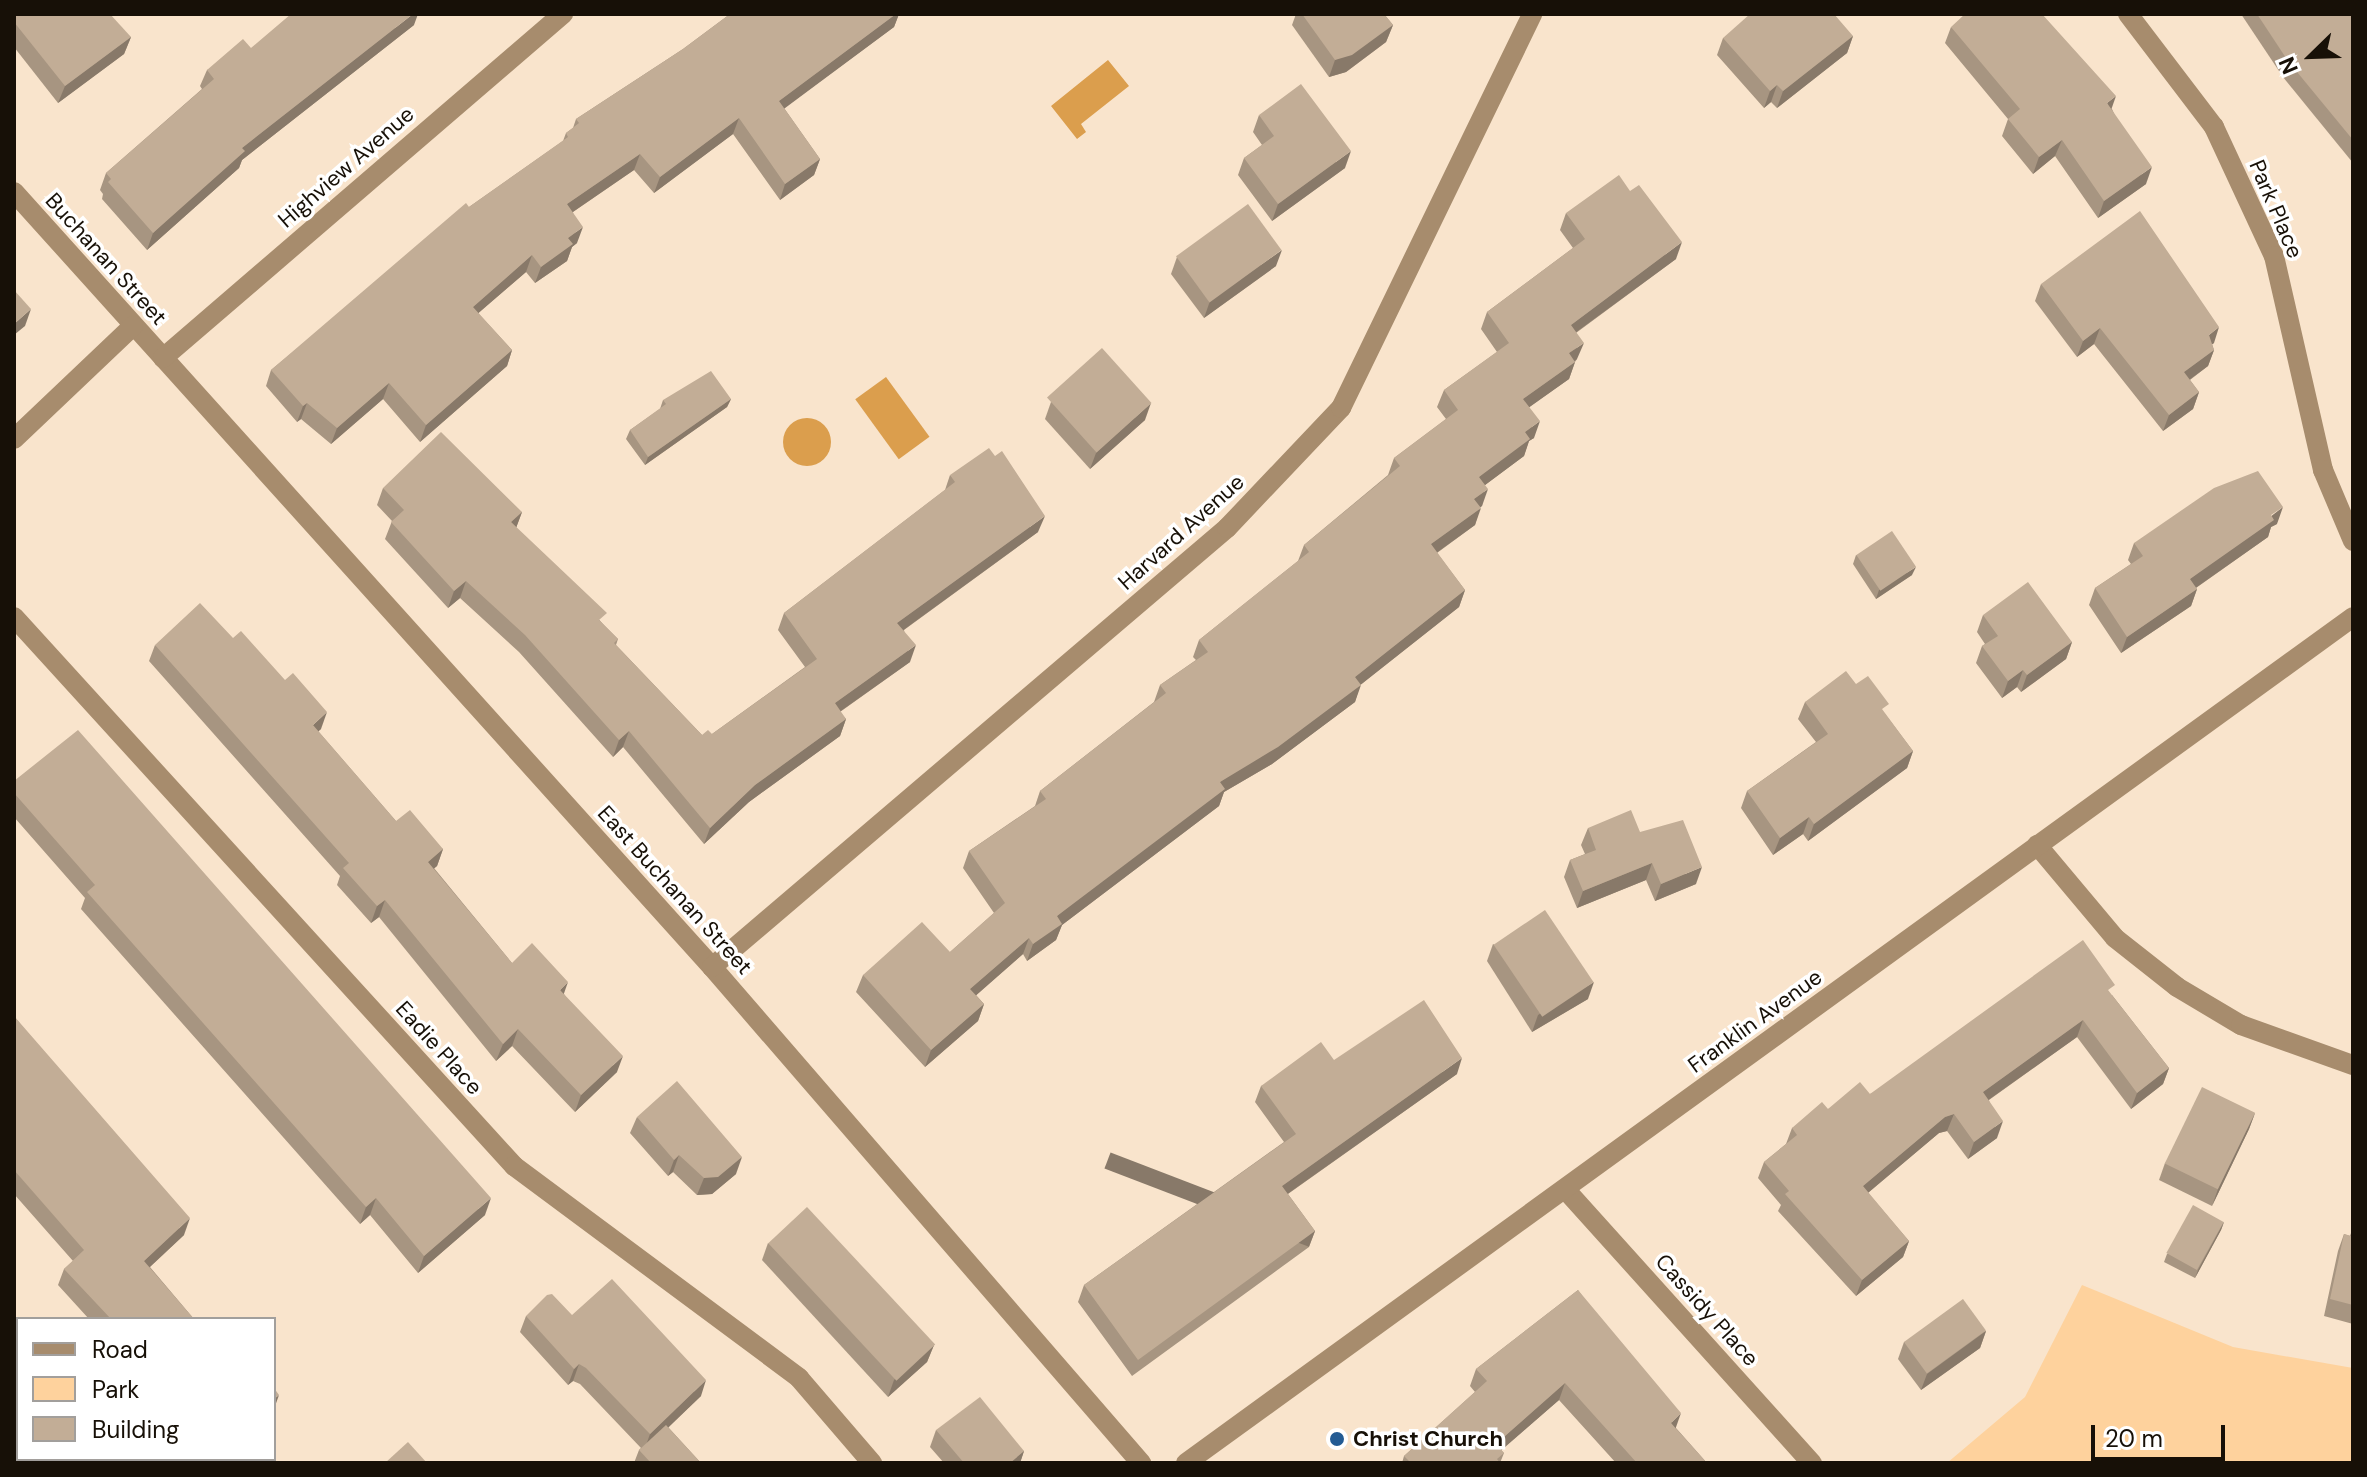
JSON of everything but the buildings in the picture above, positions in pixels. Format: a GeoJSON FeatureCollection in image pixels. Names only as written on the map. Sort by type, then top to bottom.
{"type":"FeatureCollection","features":[{"type":"Feature","properties":{"kind":"street","name":"Highview Avenue"},"geometry":{"type":"LineString","coordinates":[[163,358],[563,14]]}},
{"type":"Feature","properties":{"kind":"street","name":"Harvard Avenue"},"geometry":{"type":"LineString","coordinates":[[712,967],[1227,528],[1341,408],[1532,14]]}},
{"type":"Feature","properties":{"kind":"street","name":"Park Place"},"geometry":{"type":"LineString","coordinates":[[2128,14],[2214,127],[2274,256],[2323,470],[2353,541]]}},
{"type":"Feature","properties":{"kind":"street","name":"Buchanan Street"},"geometry":{"type":"LineString","coordinates":[[14,192],[163,358]]}},
{"type":"Feature","properties":{"kind":"street"},"geometry":{"type":"LineString","coordinates":[[14,439],[133,326]]}},
{"type":"Feature","properties":{"kind":"street","name":"East Buchanan Street"},"geometry":{"type":"LineString","coordinates":[[163,358],[712,967],[1141,1463]]}},
{"type":"Feature","properties":{"kind":"street","name":"Eadie Place"},"geometry":{"type":"LineString","coordinates":[[14,617],[514,1166],[799,1378],[872,1463]]}},
{"type":"Feature","properties":{"kind":"street","name":"Franklin Avenue"},"geometry":{"type":"LineString","coordinates":[[1186,1463],[2353,617]]}},
{"type":"Feature","properties":{"kind":"street"},"geometry":{"type":"LineString","coordinates":[[2037,845],[2115,938],[2177,987],[2241,1025],[2353,1065]]}},
{"type":"Feature","properties":{"kind":"street","name":"Cassidy Place"},"geometry":{"type":"LineString","coordinates":[[1565,1189],[1812,1463]]}},
{"type":"Feature","properties":{"kind":"green space"},"geometry":{"type":"Polygon","coordinates":[[[2082,1285],[2233,1347],[2353,1368],[2353,1463],[1947,1463],[2025,1397],[2082,1285]]]}},
{"type":"Feature","properties":{"kind":"shaded area"},"geometry":{"type":"Polygon","coordinates":[[[1108,60],[1129,86],[1081,124],[1086,132],[1077,139],[1051,106],[1108,60]]]}},
{"type":"Feature","properties":{"kind":"shaded area"},"geometry":{"type":"Polygon","coordinates":[[[886,377],[929,437],[899,459],[855,399],[886,377]]]}},
{"type":"Feature","properties":{"kind":"shaded area"},"geometry":{"type":"Polygon","coordinates":[[[807,418],[824,425],[831,442],[824,459],[807,466],[790,459],[783,442],[790,425],[807,418]]]}},
{"type":"Feature","properties":{"kind":"place","name":"Christ Church"},"geometry":{"type":"Point","coordinates":[1337,1439]}}]}
